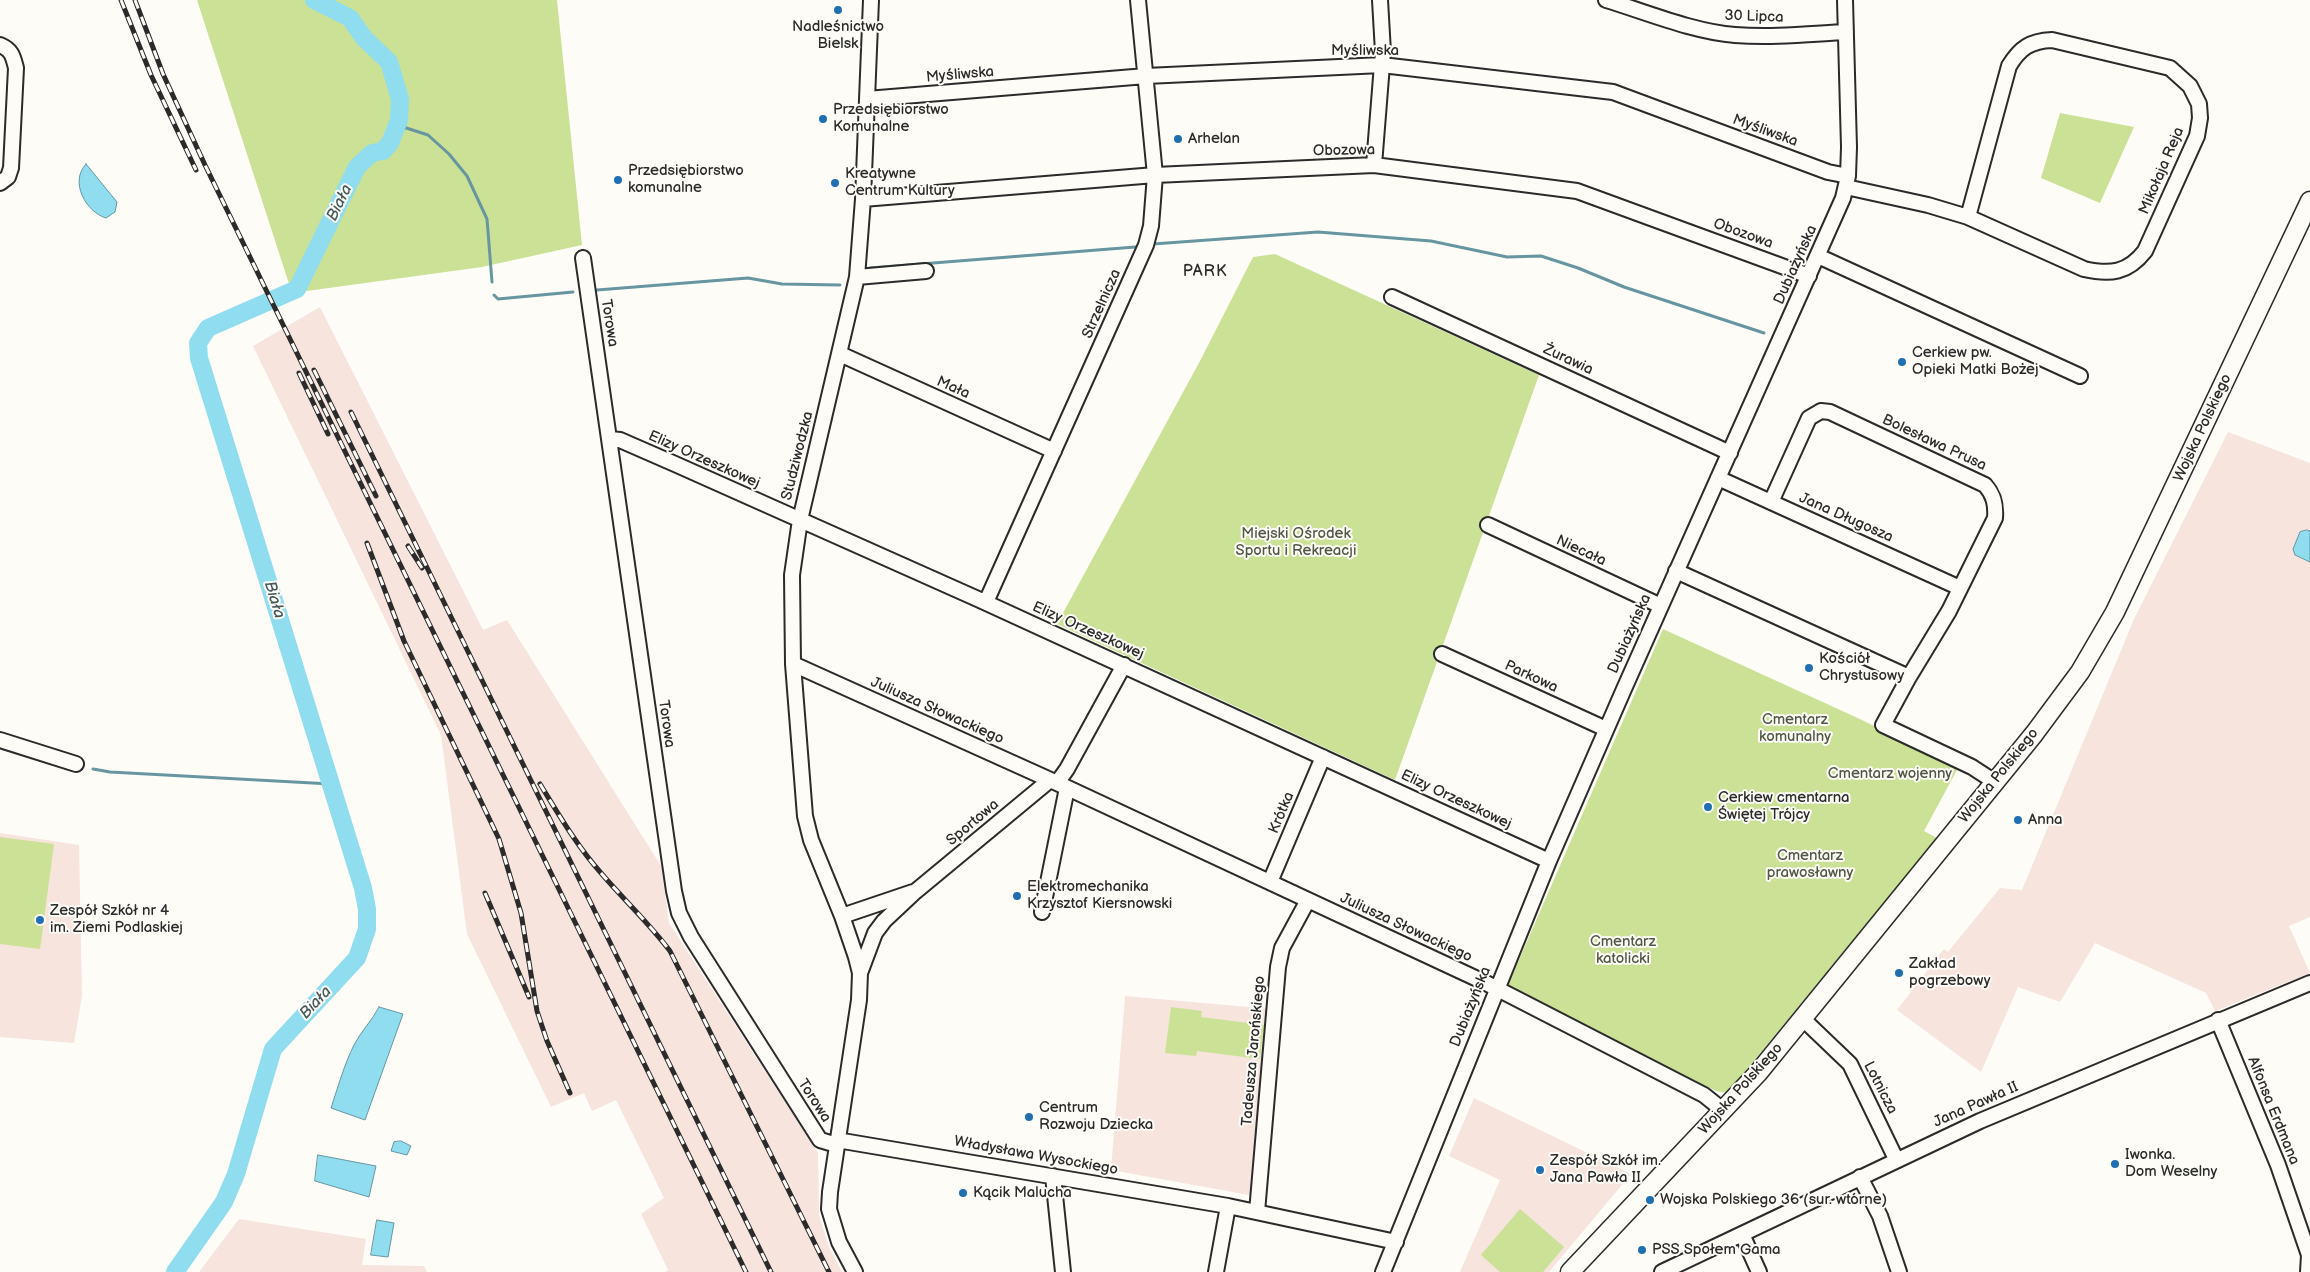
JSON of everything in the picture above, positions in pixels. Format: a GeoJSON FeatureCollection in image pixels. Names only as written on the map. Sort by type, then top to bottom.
{"type":"FeatureCollection","features":[{"type":"Feature","properties":{"kind":"main road","name":"Wojska Polskiego"},"geometry":{"type":"LineString","coordinates":[[1571,1272],[1724,1111],[1803,1019],[2062,698],[2093,652],[2110,621],[2310,201]]}},
{"type":"Feature","properties":{"kind":"street","name":"Studziwodzka"},"geometry":{"type":"LineString","coordinates":[[842,916],[811,840],[805,816],[793,664],[792,574],[800,520],[857,277],[863,199],[870,0]]}},
{"type":"Feature","properties":{"kind":"street","name":"Strzelnicza"},"geometry":{"type":"LineString","coordinates":[[986,602],[1146,245],[1151,226],[1154,175],[1138,0]]}},
{"type":"Feature","properties":{"kind":"street"},"geometry":{"type":"LineString","coordinates":[[1374,165],[1382,65],[1380,0]]}},
{"type":"Feature","properties":{"kind":"street","name":"30 Lipca"},"geometry":{"type":"LineString","coordinates":[[1606,0],[1728,34],[1784,36],[1846,32]]}},
{"type":"Feature","properties":{"kind":"street","name":"Dubiażyńska"},"geometry":{"type":"LineString","coordinates":[[1382,1272],[1396,1242],[1496,988],[1549,861],[1676,571],[1818,256],[1847,182],[1845,0]]}},
{"type":"Feature","properties":{"kind":"street","name":"Mikołaja Reja"},"geometry":{"type":"LineString","coordinates":[[1847,182],[1968,217],[2084,270],[2103,274],[2119,270],[2136,263],[2145,251],[2197,136],[2200,118],[2199,104],[2190,86],[2170,68],[2052,40],[2038,41],[2026,45],[2017,53],[2009,66],[1968,217]]}},
{"type":"Feature","properties":{"kind":"street"},"geometry":{"type":"LineString","coordinates":[[0,46],[7,48],[13,55],[16,68],[11,168],[8,177],[0,183]]}},
{"type":"Feature","properties":{"kind":"street","name":"Myśliwska"},"geometry":{"type":"LineString","coordinates":[[867,98],[1146,76],[1382,65],[1614,92],[1828,172],[1847,182]]}},
{"type":"Feature","properties":{"kind":"street","name":"Obozowa"},"geometry":{"type":"LineString","coordinates":[[863,199],[1154,175],[1374,165],[1578,191],[1809,276]]}},
{"type":"Feature","properties":{"kind":"street"},"geometry":{"type":"LineString","coordinates":[[1818,256],[2080,376]]}},
{"type":"Feature","properties":{"kind":"street","name":"Torowa"},"geometry":{"type":"LineString","coordinates":[[583,258],[674,891],[679,913],[691,938],[820,1140],[837,1142]]}},
{"type":"Feature","properties":{"kind":"street"},"geometry":{"type":"LineString","coordinates":[[857,277],[926,271]]}},
{"type":"Feature","properties":{"kind":"street","name":"Żurawia"},"geometry":{"type":"LineString","coordinates":[[1392,297],[1730,453]]}},
{"type":"Feature","properties":{"kind":"street","name":"Mała"},"geometry":{"type":"LineString","coordinates":[[840,354],[1054,451]]}},
{"type":"Feature","properties":{"kind":"street","name":"Bolesława Prusa"},"geometry":{"type":"LineString","coordinates":[[1771,502],[1809,418],[1821,411],[1830,412],[1985,485],[1991,491],[1996,503],[1995,518],[1949,611],[1909,677],[1883,725],[1972,768],[1995,782]]}},
{"type":"Feature","properties":{"kind":"street","name":"Elizy Orzeszkowej"},"geometry":{"type":"LineString","coordinates":[[610,439],[620,440],[1124,664],[1549,861]]}},
{"type":"Feature","properties":{"kind":"street","name":"Jana Długosza"},"geometry":{"type":"LineString","coordinates":[[1718,478],[1960,588]]}},
{"type":"Feature","properties":{"kind":"street","name":"Niecała"},"geometry":{"type":"LineString","coordinates":[[1488,525],[1661,606]]}},
{"type":"Feature","properties":{"kind":"street"},"geometry":{"type":"LineString","coordinates":[[1676,571],[1909,677]]}},
{"type":"Feature","properties":{"kind":"street","name":"Parkowa"},"geometry":{"type":"LineString","coordinates":[[1442,654],[1606,730]]}},
{"type":"Feature","properties":{"kind":"street","name":"Juliusza Słowackiego"},"geometry":{"type":"LineString","coordinates":[[793,664],[1058,783],[1496,988],[1704,1095],[1724,1111]]}},
{"type":"Feature","properties":{"kind":"street","name":"Sportowa"},"geometry":{"type":"LineString","coordinates":[[855,1272],[839,1242],[829,1209],[837,1142],[859,1000],[860,973],[875,932],[916,891],[1058,783],[1124,664]]}},
{"type":"Feature","properties":{"kind":"street"},"geometry":{"type":"LineString","coordinates":[[0,740],[76,764]]}},
{"type":"Feature","properties":{"kind":"street","name":"Krótka"},"geometry":{"type":"LineString","coordinates":[[1270,882],[1323,757]]}},
{"type":"Feature","properties":{"kind":"street"},"geometry":{"type":"LineString","coordinates":[[1042,912],[1058,783]]}},
{"type":"Feature","properties":{"kind":"street","name":"Sportowa"},"geometry":{"type":"LineString","coordinates":[[860,973],[842,916],[916,891]]}},
{"type":"Feature","properties":{"kind":"street","name":"Tadeusza Jarońskiego"},"geometry":{"type":"LineString","coordinates":[[1257,1212],[1278,967],[1282,948],[1308,900]]}},
{"type":"Feature","properties":{"kind":"street","name":"Jana Pawła II"},"geometry":{"type":"LineString","coordinates":[[1662,1272],[1896,1159],[2041,1094],[2310,983]]}},
{"type":"Feature","properties":{"kind":"street","name":"Lotnicza"},"geometry":{"type":"LineString","coordinates":[[1803,1019],[1850,1064],[1896,1159]]}},
{"type":"Feature","properties":{"kind":"street","name":"Alfonsa Erdmana"},"geometry":{"type":"LineString","coordinates":[[2218,1020],[2281,1174],[2309,1255],[2308,1272]]}},
{"type":"Feature","properties":{"kind":"street","name":"Władysława Wysockiego"},"geometry":{"type":"LineString","coordinates":[[837,1142],[1228,1206],[1396,1242]]}},
{"type":"Feature","properties":{"kind":"street"},"geometry":{"type":"LineString","coordinates":[[1053,1176],[1063,1272]]}},
{"type":"Feature","properties":{"kind":"street"},"geometry":{"type":"LineString","coordinates":[[1860,1177],[1880,1216],[1899,1272]]}},
{"type":"Feature","properties":{"kind":"street"},"geometry":{"type":"LineString","coordinates":[[1216,1272],[1228,1206]]}},
{"type":"Feature","properties":{"kind":"street"},"geometry":{"type":"LineString","coordinates":[[1742,1234],[1759,1272]]}},
{"type":"Feature","properties":{"kind":"shaded area"},"geometry":{"type":"Polygon","coordinates":[[[320,307],[483,630],[507,620],[661,866],[669,923],[818,1153],[819,1215],[829,1247],[842,1272],[665,1272],[668,1270],[641,1214],[664,1198],[616,1100],[592,1111],[584,1093],[551,1107],[467,934],[441,735],[253,346],[320,307]]]}},
{"type":"Feature","properties":{"kind":"shaded area"},"geometry":{"type":"Polygon","coordinates":[[[2228,432],[2310,463],[2310,917],[2289,926],[2310,973],[2215,1011],[2206,993],[2095,943],[2060,1002],[2018,987],[1981,1072],[1897,1010],[1944,949],[1948,952],[2000,888],[2022,890],[2134,619],[2228,432]]]}},
{"type":"Feature","properties":{"kind":"shaded area","name":"Zespół Szkół nr 4 im. Ziemi Podlaskiej"},"geometry":{"type":"Polygon","coordinates":[[[0,833],[79,845],[82,996],[74,1043],[0,1037],[0,833]]]}},
{"type":"Feature","properties":{"kind":"shaded area"},"geometry":{"type":"Polygon","coordinates":[[[1125,996],[1271,1009],[1255,1196],[1111,1170],[1125,996]]]}},
{"type":"Feature","properties":{"kind":"shaded area"},"geometry":{"type":"Polygon","coordinates":[[[1474,1098],[1631,1174],[1549,1272],[1460,1272],[1500,1180],[1449,1156],[1474,1098]]]}},
{"type":"Feature","properties":{"kind":"shaded area"},"geometry":{"type":"Polygon","coordinates":[[[239,1219],[366,1239],[362,1265],[424,1266],[427,1272],[199,1272],[239,1219]]]}},
{"type":"Feature","properties":{"kind":"green space"},"geometry":{"type":"Polygon","coordinates":[[[197,0],[557,0],[582,245],[482,267],[292,293],[197,0]]]}},
{"type":"Feature","properties":{"kind":"green space"},"geometry":{"type":"Polygon","coordinates":[[[2060,113],[2134,127],[2100,203],[2041,178],[2060,113]]]}},
{"type":"Feature","properties":{"kind":"green space","name":"Miejski Ośrodek Sportu i Rekreacji"},"geometry":{"type":"Polygon","coordinates":[[[1275,254],[1539,375],[1395,780],[1057,624],[1200,361],[1253,257],[1275,254]]]}},
{"type":"Feature","properties":{"kind":"green space"},"geometry":{"type":"Polygon","coordinates":[[[1663,629],[1862,720],[1958,768],[1924,831],[1937,838],[1726,1093],[1716,1091],[1508,985],[1663,629]]]}},
{"type":"Feature","properties":{"kind":"green space"},"geometry":{"type":"Polygon","coordinates":[[[0,837],[54,844],[40,949],[0,944],[0,837]]]}},
{"type":"Feature","properties":{"kind":"green space"},"geometry":{"type":"Polygon","coordinates":[[[1171,1007],[1202,1011],[1201,1017],[1264,1025],[1260,1059],[1197,1051],[1196,1056],[1165,1053],[1171,1007]]]}},
{"type":"Feature","properties":{"kind":"green space"},"geometry":{"type":"Polygon","coordinates":[[[1520,1209],[1564,1247],[1543,1272],[1500,1272],[1481,1255],[1520,1209]]]}},
{"type":"Feature","properties":{"kind":"water"},"geometry":{"type":"Polygon","coordinates":[[[86,164],[117,202],[115,212],[106,218],[92,210],[82,196],[79,179],[81,171],[86,164]]]}},
{"type":"Feature","properties":{"kind":"water"},"geometry":{"type":"Polygon","coordinates":[[[2310,531],[2310,562],[2295,555],[2293,549],[2300,532],[2310,531]]]}},
{"type":"Feature","properties":{"kind":"water"},"geometry":{"type":"Polygon","coordinates":[[[379,1007],[403,1014],[365,1120],[331,1108],[344,1068],[354,1045],[379,1007]]]}},
{"type":"Feature","properties":{"kind":"water"},"geometry":{"type":"Polygon","coordinates":[[[401,1141],[411,1146],[407,1155],[391,1151],[394,1142],[401,1141]]]}},
{"type":"Feature","properties":{"kind":"water"},"geometry":{"type":"Polygon","coordinates":[[[318,1155],[376,1166],[369,1197],[315,1181],[318,1155]]]}},
{"type":"Feature","properties":{"kind":"water"},"geometry":{"type":"Polygon","coordinates":[[[377,1220],[394,1223],[388,1257],[371,1255],[377,1220]]]}},
{"type":"Feature","properties":{"kind":"waterway","name":"Biała"},"geometry":{"type":"LineString","coordinates":[[175,1272],[224,1202],[236,1174],[273,1049],[357,958],[367,929],[367,909],[363,888],[199,358],[198,343],[208,328],[297,289],[357,167],[372,153],[383,151],[390,143],[399,120],[400,99],[389,62],[364,38],[350,18],[314,0]]}},
{"type":"Feature","properties":{"kind":"waterway"},"geometry":{"type":"LineString","coordinates":[[397,125],[428,135],[449,154],[467,176],[487,219],[492,282]]}},
{"type":"Feature","properties":{"kind":"waterway"},"geometry":{"type":"LineString","coordinates":[[1153,244],[1318,232],[1431,241],[1507,257],[1541,256],[1578,268],[1624,287],[1764,333]]}},
{"type":"Feature","properties":{"kind":"waterway"},"geometry":{"type":"LineString","coordinates":[[870,268],[1135,247]]}},
{"type":"Feature","properties":{"kind":"waterway"},"geometry":{"type":"LineString","coordinates":[[597,290],[748,278],[782,284],[840,285]]}},
{"type":"Feature","properties":{"kind":"waterway"},"geometry":{"type":"LineString","coordinates":[[494,295],[498,299],[573,292]]}},
{"type":"Feature","properties":{"kind":"waterway"},"geometry":{"type":"LineString","coordinates":[[93,769],[110,772],[331,784]]}},
{"type":"Feature","properties":{"kind":"railway"},"geometry":{"type":"LineString","coordinates":[[121,0],[151,75],[196,170]]}},
{"type":"Feature","properties":{"kind":"railway"},"geometry":{"type":"LineString","coordinates":[[135,0],[163,74],[205,165],[746,1272]]}},
{"type":"Feature","properties":{"kind":"railway"},"geometry":{"type":"LineString","coordinates":[[314,370],[376,496]]}},
{"type":"Feature","properties":{"kind":"railway"},"geometry":{"type":"LineString","coordinates":[[299,373],[328,434]]}},
{"type":"Feature","properties":{"kind":"railway"},"geometry":{"type":"LineString","coordinates":[[351,412],[771,1272]]}},
{"type":"Feature","properties":{"kind":"railway"},"geometry":{"type":"LineString","coordinates":[[367,543],[404,641],[499,839],[521,913],[537,1011],[547,1041],[570,1093]]}},
{"type":"Feature","properties":{"kind":"railway"},"geometry":{"type":"LineString","coordinates":[[408,546],[422,568]]}},
{"type":"Feature","properties":{"kind":"railway"},"geometry":{"type":"LineString","coordinates":[[540,784],[592,863],[670,951],[829,1272]]}},
{"type":"Feature","properties":{"kind":"railway"},"geometry":{"type":"LineString","coordinates":[[485,893],[529,997]]}},
{"type":"Feature","properties":{"kind":"place","name":"Nadleśnictwo Bielsk"},"geometry":{"type":"Point","coordinates":[838,10]}},
{"type":"Feature","properties":{"kind":"place","name":"Przedsiębiorstwo Komunalne"},"geometry":{"type":"Point","coordinates":[823,119]}},
{"type":"Feature","properties":{"kind":"place","name":"Arhelan"},"geometry":{"type":"Point","coordinates":[1178,139]}},
{"type":"Feature","properties":{"kind":"place","name":"Przedsiębiorstwo komunalne"},"geometry":{"type":"Point","coordinates":[618,180]}},
{"type":"Feature","properties":{"kind":"place","name":"Kreatywne Centrum Kultury"},"geometry":{"type":"Point","coordinates":[835,183]}},
{"type":"Feature","properties":{"kind":"place","name":"Cerkiew pw. Opieki Matki Bożej"},"geometry":{"type":"Point","coordinates":[1902,362]}},
{"type":"Feature","properties":{"kind":"place","name":"Kościół Chrystusowy"},"geometry":{"type":"Point","coordinates":[1809,668]}},
{"type":"Feature","properties":{"kind":"place","name":"Cerkiew cmentarna Świętej Trójcy"},"geometry":{"type":"Point","coordinates":[1708,807]}},
{"type":"Feature","properties":{"kind":"place","name":"Anna"},"geometry":{"type":"Point","coordinates":[2018,820]}},
{"type":"Feature","properties":{"kind":"place","name":"Elektromechanika Krzysztof Kiersnowski"},"geometry":{"type":"Point","coordinates":[1017,896]}},
{"type":"Feature","properties":{"kind":"place","name":"Zespół Szkół nr 4 im. Ziemi Podlaskiej"},"geometry":{"type":"Point","coordinates":[40,920]}},
{"type":"Feature","properties":{"kind":"place","name":"Zakład pogrzebowy"},"geometry":{"type":"Point","coordinates":[1899,973]}},
{"type":"Feature","properties":{"kind":"place","name":"Centrum Rozwoju Dziecka"},"geometry":{"type":"Point","coordinates":[1029,1117]}},
{"type":"Feature","properties":{"kind":"place","name":"Iwonka. Dom Weselny"},"geometry":{"type":"Point","coordinates":[2115,1164]}},
{"type":"Feature","properties":{"kind":"place","name":"Zespół Szkół im. Jana Pawła II"},"geometry":{"type":"Point","coordinates":[1540,1170]}},
{"type":"Feature","properties":{"kind":"place","name":"Kącik Malucha"},"geometry":{"type":"Point","coordinates":[963,1193]}},
{"type":"Feature","properties":{"kind":"place","name":"Wojska Polskiego 36 (sur. wtórne)"},"geometry":{"type":"Point","coordinates":[1650,1200]}},
{"type":"Feature","properties":{"kind":"place","name":"PSS Społem Gama"},"geometry":{"type":"Point","coordinates":[1642,1250]}},
{"type":"Feature","properties":{"kind":"district","name":"PARK"},"geometry":{"type":"Point","coordinates":[1205,272]}},
{"type":"Feature","properties":{"kind":"park label","name":"Cmentarz komunalny"},"geometry":{"type":"Point","coordinates":[1795,728]}},
{"type":"Feature","properties":{"kind":"park label","name":"Cmentarz wojenny"},"geometry":{"type":"Point","coordinates":[1890,774]}},
{"type":"Feature","properties":{"kind":"park label","name":"Cmentarz prawosławny"},"geometry":{"type":"Point","coordinates":[1810,864]}},
{"type":"Feature","properties":{"kind":"park label","name":"Cmentarz katolicki"},"geometry":{"type":"Point","coordinates":[1623,950]}}]}
